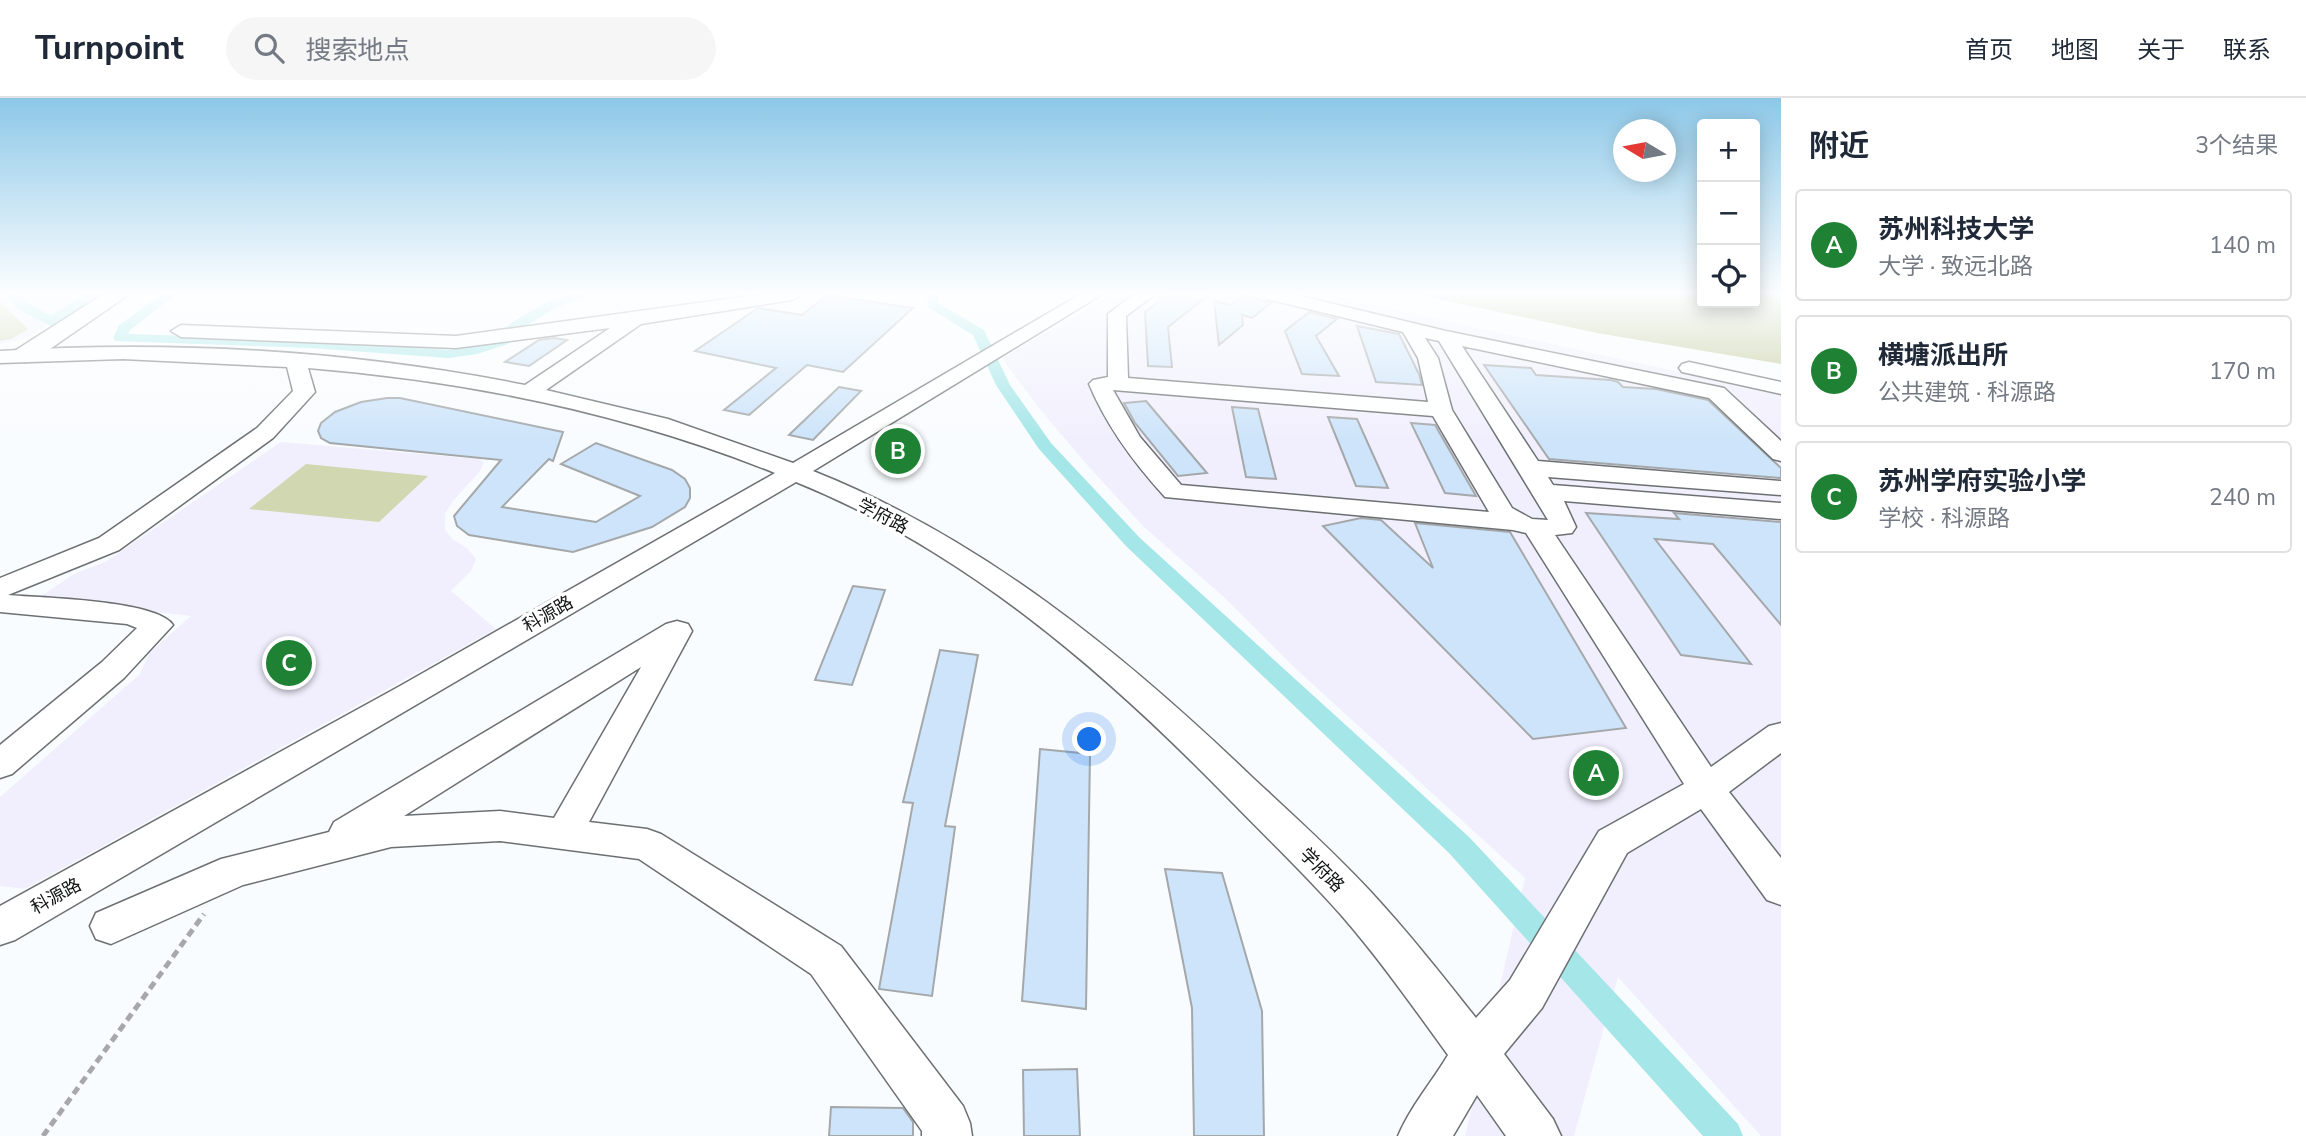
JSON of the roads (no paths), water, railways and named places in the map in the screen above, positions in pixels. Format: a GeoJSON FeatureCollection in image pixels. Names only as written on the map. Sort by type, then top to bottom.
{"type":"FeatureCollection","features":[{"type":"Feature","properties":{"kind":"main road"},"geometry":{"type":"LineString","coordinates":[[12,356],[34,343]]}},
{"type":"Feature","properties":{"kind":"main road"},"geometry":{"type":"LineString","coordinates":[[58,352],[71,343]]}},
{"type":"Feature","properties":{"kind":"street"},"geometry":{"type":"LineString","coordinates":[[532,390],[600,343]]}},
{"type":"Feature","properties":{"kind":"street","name":"科源路"},"geometry":{"type":"LineString","coordinates":[[0,927],[796,471],[1013,343]]}},
{"type":"Feature","properties":{"kind":"street"},"geometry":{"type":"LineString","coordinates":[[1117,343],[1118,383]]}},
{"type":"Feature","properties":{"kind":"street"},"geometry":{"type":"LineString","coordinates":[[1420,343],[1429,358],[1441,410],[1502,513],[1525,525],[1706,789],[1781,888]]}},
{"type":"Feature","properties":{"kind":"street"},"geometry":{"type":"LineString","coordinates":[[1441,410],[1118,383],[1100,384],[1109,408],[1152,470],[1174,492],[1563,527],[1559,513],[1450,343]]}},
{"type":"Feature","properties":{"kind":"street"},"geometry":{"type":"LineString","coordinates":[[1477,343],[1716,393],[1781,454]]}},
{"type":"Feature","properties":{"kind":"street"},"geometry":{"type":"LineString","coordinates":[[1571,343],[1781,388]]}},
{"type":"Feature","properties":{"kind":"street","name":"学府路"},"geometry":{"type":"LineString","coordinates":[[12,356],[58,352],[197,355],[408,371],[532,390],[642,417],[796,471],[967,561],[1073,636],[1201,748],[1356,904],[1536,1136]]}},
{"type":"Feature","properties":{"kind":"street"},"geometry":{"type":"LineString","coordinates":[[0,588],[109,544],[265,433],[304,392],[296,361]]}},
{"type":"Feature","properties":{"kind":"street"},"geometry":{"type":"LineString","coordinates":[[1530,468],[1781,488]]}},
{"type":"Feature","properties":{"kind":"street"},"geometry":{"type":"LineString","coordinates":[[1546,492],[1781,511]]}},
{"type":"Feature","properties":{"kind":"street"},"geometry":{"type":"LineString","coordinates":[[0,603],[132,615],[158,625],[113,670],[0,765]]}},
{"type":"Feature","properties":{"kind":"street"},"geometry":{"type":"LineString","coordinates":[[320,849],[677,631],[564,834]]}},
{"type":"Feature","properties":{"kind":"street"},"geometry":{"type":"LineString","coordinates":[[1423,1136],[1443,1109],[1474,1054],[1526,994],[1613,842],[1706,789],[1781,735]]}},
{"type":"Feature","properties":{"kind":"street"},"geometry":{"type":"LineString","coordinates":[[111,926],[235,871],[391,832],[500,826],[647,845],[825,961],[946,1124],[947,1136]]}},
{"type":"Feature","properties":{"kind":"waterway"},"geometry":{"type":"LineString","coordinates":[[293,343],[449,354],[477,350],[496,343]]}},
{"type":"Feature","properties":{"kind":"waterway"},"geometry":{"type":"LineString","coordinates":[[984,343],[1003,385],[1045,446],[1133,542],[1459,845],[1726,1136]]}},
{"type":"Feature","properties":{"kind":"place","name":"横塘派出所"},"geometry":{"type":"Point","coordinates":[898,451]}},
{"type":"Feature","properties":{"kind":"place","name":"苏州学府实验小学"},"geometry":{"type":"Point","coordinates":[289,663]}},
{"type":"Feature","properties":{"kind":"place","name":"苏州科技大学"},"geometry":{"type":"Point","coordinates":[1596,773]}}]}
